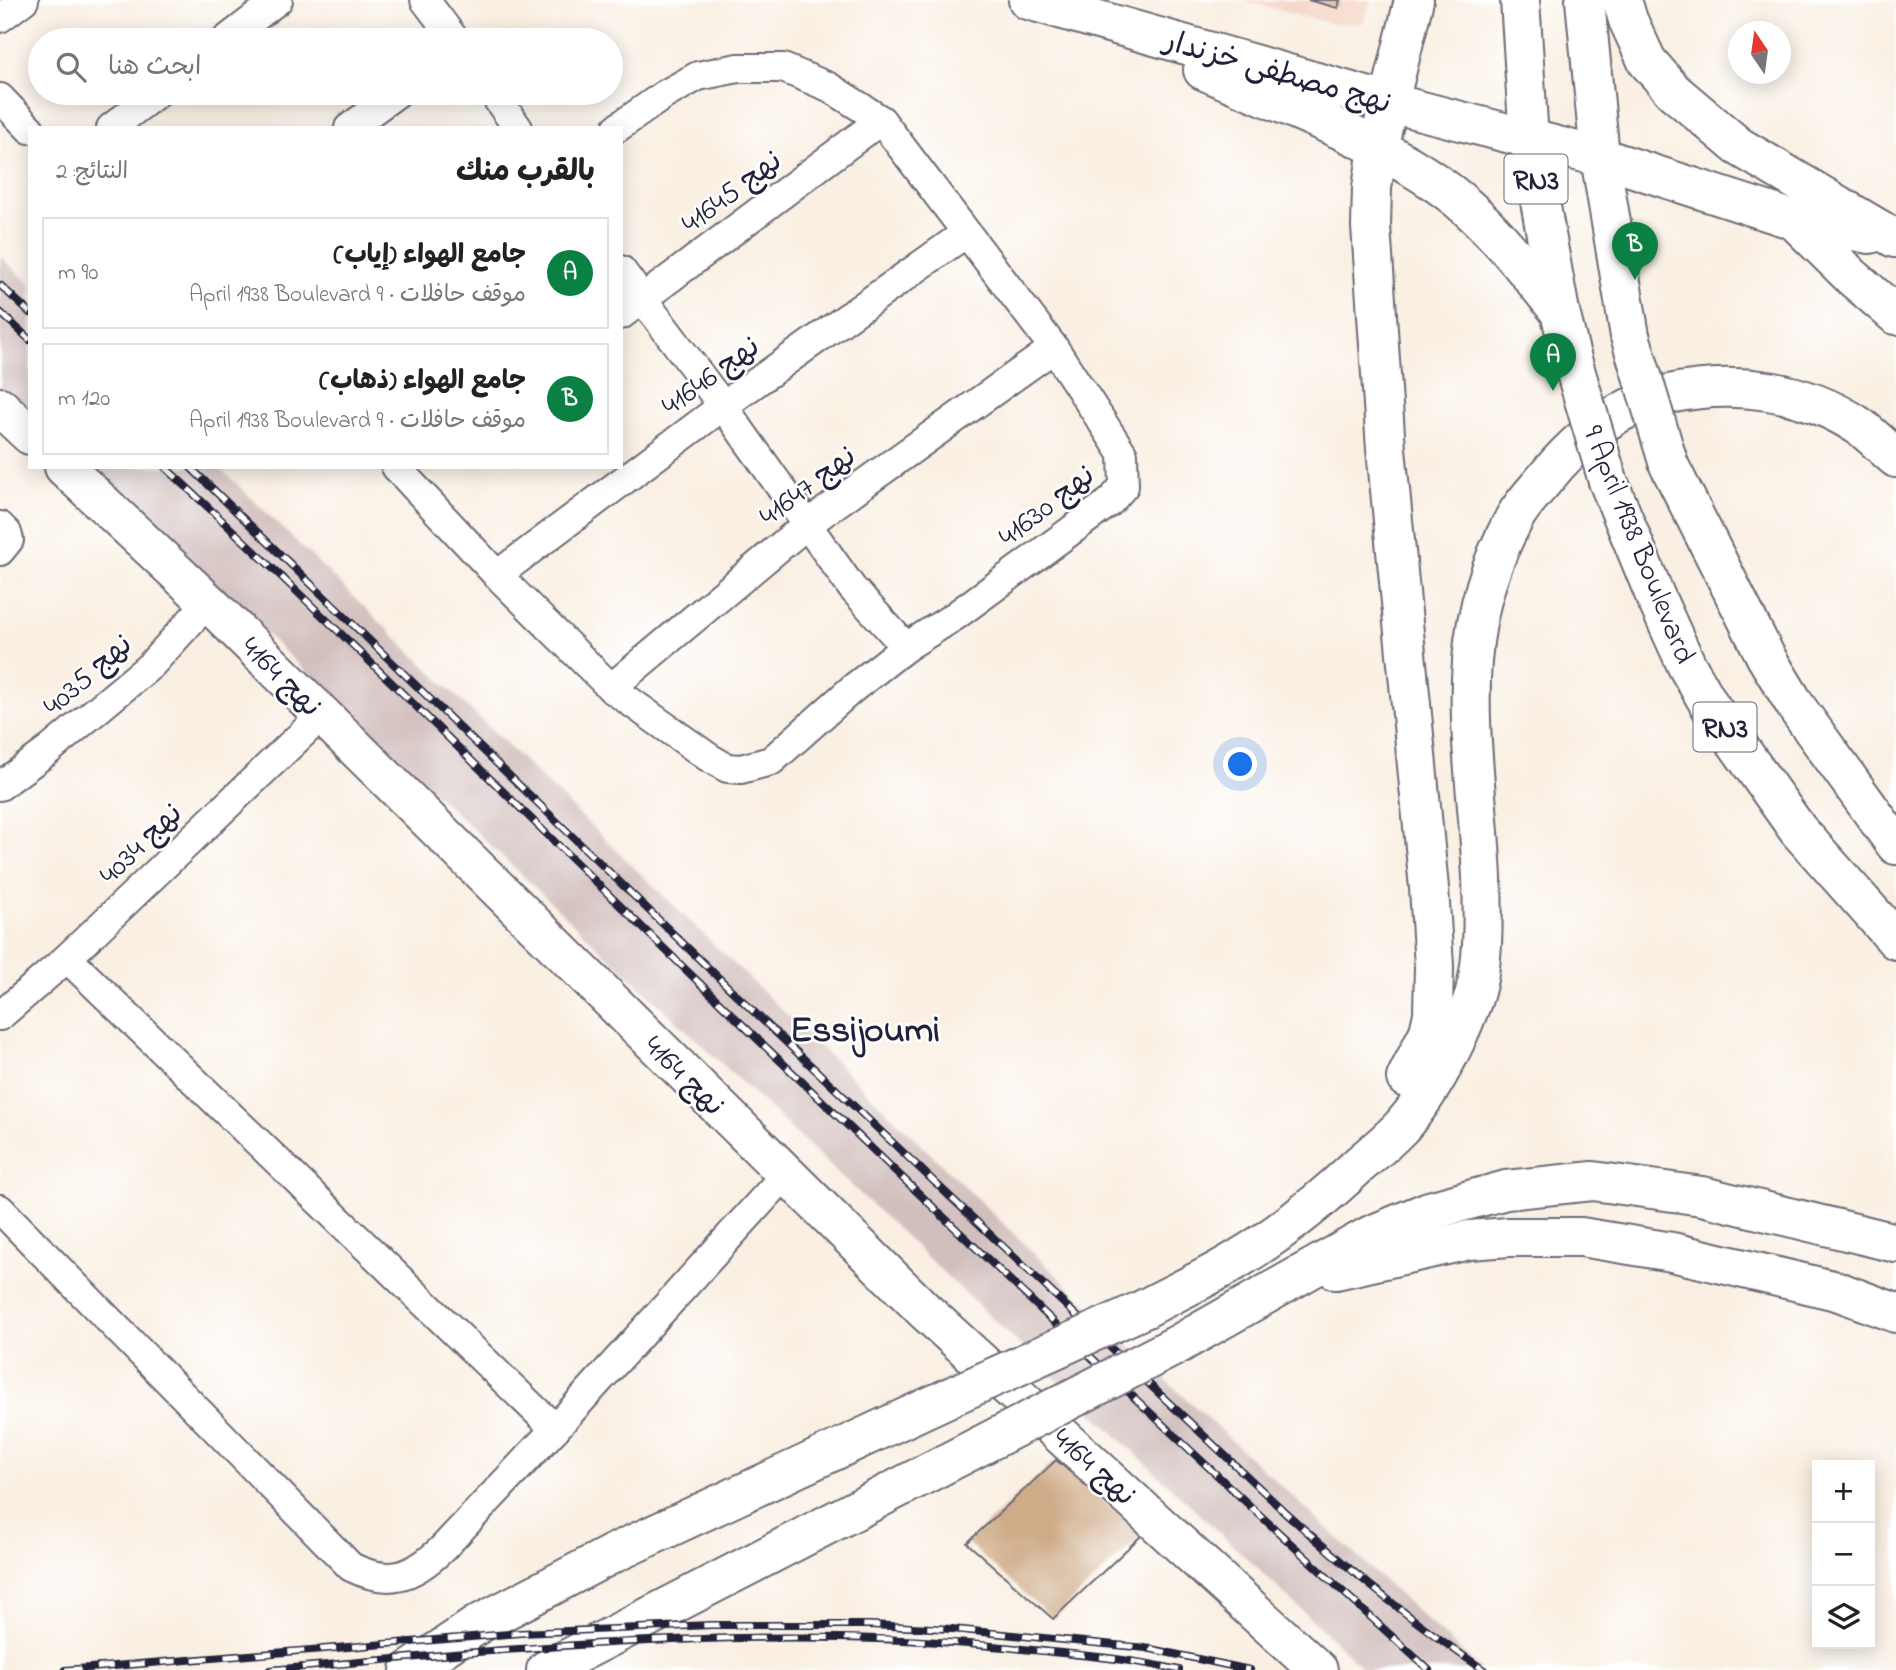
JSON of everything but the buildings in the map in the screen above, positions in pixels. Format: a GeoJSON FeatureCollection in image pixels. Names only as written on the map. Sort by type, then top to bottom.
{"type":"FeatureCollection","features":[{"type":"Feature","properties":{"kind":"main road","name":"نهج مصطفى خزندار"},"geometry":{"type":"LineString","coordinates":[[1028,0],[1388,102],[1600,157],[1794,220],[1895,239]]}},
{"type":"Feature","properties":{"kind":"main road"},"geometry":{"type":"LineString","coordinates":[[1364,1161],[1429,1032],[1435,992],[1429,888],[1386,449],[1371,240],[1372,188],[1378,148],[1414,0]]}},
{"type":"Feature","properties":{"kind":"main road","name":"9 April 1938 Boulevard"},"geometry":{"type":"LineString","coordinates":[[1520,0],[1529,140],[1560,312],[1608,481],[1656,598],[1687,666],[1710,706],[1798,830],[1896,940]]}},
{"type":"Feature","properties":{"kind":"main road","name":"9 April 1938 Boulevard"},"geometry":{"type":"LineString","coordinates":[[1585,0],[1600,157],[1630,336],[1669,465],[1755,635],[1797,708],[1896,845]]}},
{"type":"Feature","properties":{"kind":"main road"},"geometry":{"type":"LineString","coordinates":[[1622,0],[1647,61],[1673,92],[1738,146],[1895,239]]}},
{"type":"Feature","properties":{"kind":"main road"},"geometry":{"type":"LineString","coordinates":[[1080,15],[1378,148],[1443,188],[1468,208],[1501,242],[1560,312]]}},
{"type":"Feature","properties":{"kind":"main road"},"geometry":{"type":"LineString","coordinates":[[1794,220],[1852,277],[1896,315]]}},
{"type":"Feature","properties":{"kind":"main road"},"geometry":{"type":"LineString","coordinates":[[411,1670],[477,1625],[612,1554],[1144,1309],[1238,1260],[1311,1210],[1402,1125],[1427,1091],[1448,1053],[1473,1000],[1480,966],[1483,901],[1470,737],[1469,671],[1476,618],[1493,562],[1515,516],[1560,460],[1599,425],[1643,400],[1722,386],[1757,388],[1797,398],[1837,413],[1861,427],[1896,458]]}},
{"type":"Feature","properties":{"kind":"main road"},"geometry":{"type":"LineString","coordinates":[[0,407],[28,433]]}},
{"type":"Feature","properties":{"kind":"main road","name":"نهج 4164"},"geometry":{"type":"LineString","coordinates":[[66,469],[208,602],[785,1175],[935,1320],[1318,1670]]}},
{"type":"Feature","properties":{"kind":"main road"},"geometry":{"type":"LineString","coordinates":[[546,1670],[1175,1346],[1369,1237],[1429,1211],[1506,1191],[1594,1181],[1702,1196],[1896,1243]]}},
{"type":"Feature","properties":{"kind":"main road"},"geometry":{"type":"LineString","coordinates":[[1296,1278],[1469,1240],[1581,1237],[1672,1252],[1837,1291],[1896,1313]]}},
{"type":"Feature","properties":{"kind":"street"},"geometry":{"type":"LineString","coordinates":[[0,18],[24,0]]}},
{"type":"Feature","properties":{"kind":"street"},"geometry":{"type":"LineString","coordinates":[[242,28],[278,0]]}},
{"type":"Feature","properties":{"kind":"street"},"geometry":{"type":"LineString","coordinates":[[425,0],[446,28]]}},
{"type":"Feature","properties":{"kind":"street","name":"نهج 41630"},"geometry":{"type":"LineString","coordinates":[[620,126],[664,95],[698,76],[738,68],[783,68],[829,87],[881,120],[1054,348],[1123,454],[1124,486],[1110,502],[955,616],[906,647]]}},
{"type":"Feature","properties":{"kind":"street"},"geometry":{"type":"LineString","coordinates":[[0,98],[28,127]]}},
{"type":"Feature","properties":{"kind":"street"},"geometry":{"type":"LineString","coordinates":[[114,126],[141,105]]}},
{"type":"Feature","properties":{"kind":"street"},"geometry":{"type":"LineString","coordinates":[[352,126],[381,105]]}},
{"type":"Feature","properties":{"kind":"street"},"geometry":{"type":"LineString","coordinates":[[502,105],[517,126]]}},
{"type":"Feature","properties":{"kind":"street","name":"نهج 41645"},"geometry":{"type":"LineString","coordinates":[[632,307],[881,120]]}},
{"type":"Feature","properties":{"kind":"street","name":"نهج 41646"},"geometry":{"type":"LineString","coordinates":[[497,575],[723,406],[966,233]]}},
{"type":"Feature","properties":{"kind":"street"},"geometry":{"type":"LineString","coordinates":[[404,469],[497,575],[611,688],[727,768],[741,769],[771,761],[906,647],[852,588],[723,406],[632,307],[623,277]]}},
{"type":"Feature","properties":{"kind":"street","name":"نهج 41647"},"geometry":{"type":"LineString","coordinates":[[611,688],[806,525],[1054,348]]}},
{"type":"Feature","properties":{"kind":"street"},"geometry":{"type":"LineString","coordinates":[[0,526],[7,533],[9,540],[0,551]]}},
{"type":"Feature","properties":{"kind":"street","name":"نهج 4035"},"geometry":{"type":"LineString","coordinates":[[0,786],[49,750],[151,664],[208,602]]}},
{"type":"Feature","properties":{"kind":"street","name":"نهج 4034"},"geometry":{"type":"LineString","coordinates":[[0,1016],[67,958],[322,715]]}},
{"type":"Feature","properties":{"kind":"street"},"geometry":{"type":"LineString","coordinates":[[67,958],[555,1429]]}},
{"type":"Feature","properties":{"kind":"street"},"geometry":{"type":"LineString","coordinates":[[0,1209],[351,1567],[365,1574],[391,1577],[413,1573],[425,1566],[555,1429],[785,1175]]}},
{"type":"Feature","properties":{"kind":"shaded area"},"geometry":{"type":"Polygon","coordinates":[[[1243,0],[1371,0],[1363,23],[1332,24],[1243,0]]]}},
{"type":"Feature","properties":{"kind":"shaded area"},"geometry":{"type":"Polygon","coordinates":[[[0,256],[28,282],[28,414],[0,388],[0,256]]]}},
{"type":"Feature","properties":{"kind":"shaded area"},"geometry":{"type":"Polygon","coordinates":[[[88,469],[221,469],[1155,1370],[1481,1670],[1365,1670],[88,469]]]}},
{"type":"Feature","properties":{"kind":"railway"},"geometry":{"type":"LineString","coordinates":[[0,285],[28,311]]}},
{"type":"Feature","properties":{"kind":"railway"},"geometry":{"type":"LineString","coordinates":[[0,312],[28,338]]}},
{"type":"Feature","properties":{"kind":"railway"},"geometry":{"type":"LineString","coordinates":[[167,469],[1000,1270],[1429,1670]]}},
{"type":"Feature","properties":{"kind":"railway"},"geometry":{"type":"LineString","coordinates":[[192,469],[754,1012],[1286,1513],[1382,1595],[1484,1670]]}},
{"type":"Feature","properties":{"kind":"railway"},"geometry":{"type":"LineString","coordinates":[[65,1670],[520,1633],[711,1625],[869,1625],[952,1629],[1146,1648],[1250,1670]]}},
{"type":"Feature","properties":{"kind":"railway"},"geometry":{"type":"LineString","coordinates":[[270,1670],[555,1646],[746,1638],[937,1642],[1106,1658],[1179,1670]]}},
{"type":"Feature","properties":{"kind":"place","name":"جامع الهواء (ذهاب)"},"geometry":{"type":"Point","coordinates":[1635,280]}},
{"type":"Feature","properties":{"kind":"place","name":"جامع الهواء (إياب)"},"geometry":{"type":"Point","coordinates":[1553,391]}},
{"type":"Feature","properties":{"kind":"district","name":"Essijoumi"},"geometry":{"type":"Point","coordinates":[865,1028]}}]}
